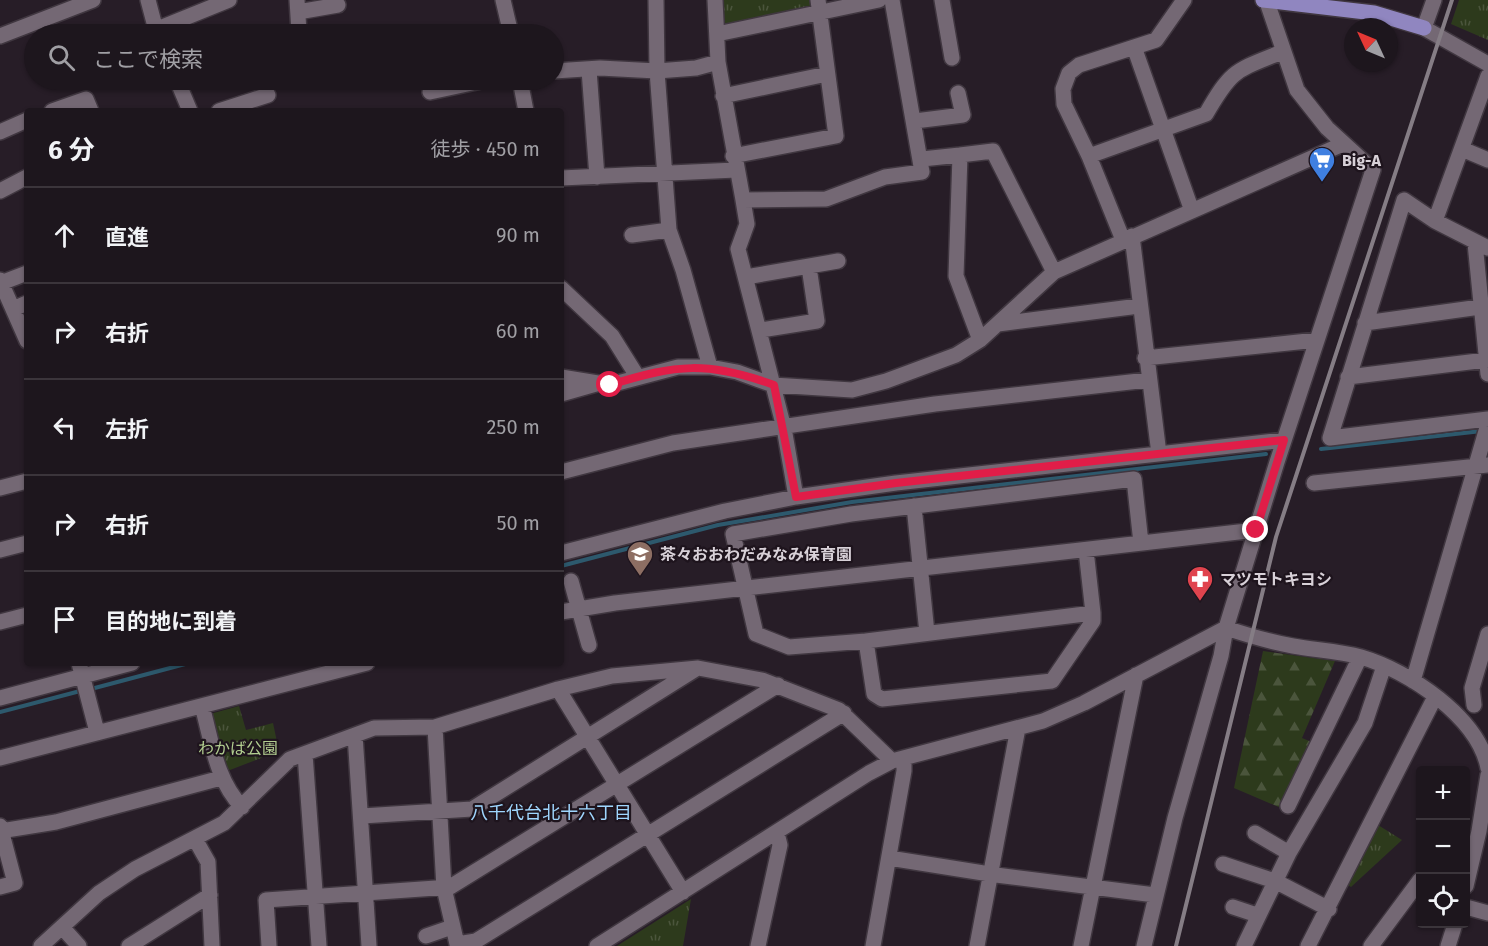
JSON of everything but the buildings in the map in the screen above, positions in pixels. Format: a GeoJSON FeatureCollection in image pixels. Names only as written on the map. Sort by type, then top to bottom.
{"type":"FeatureCollection","features":[{"type":"Feature","properties":{"kind":"main road"},"geometry":{"type":"LineString","coordinates":[[1265,1],[1332,4],[1374,13],[1424,28]]}},
{"type":"Feature","properties":{"kind":"street"},"geometry":{"type":"LineString","coordinates":[[31,24],[93,0]]}},
{"type":"Feature","properties":{"kind":"street"},"geometry":{"type":"LineString","coordinates":[[148,0],[154,24]]}},
{"type":"Feature","properties":{"kind":"street"},"geometry":{"type":"LineString","coordinates":[[174,24],[229,0]]}},
{"type":"Feature","properties":{"kind":"street"},"geometry":{"type":"LineString","coordinates":[[503,0],[509,24]]}},
{"type":"Feature","properties":{"kind":"street"},"geometry":{"type":"LineString","coordinates":[[656,0],[657,71],[669,230],[683,270],[710,367]]}},
{"type":"Feature","properties":{"kind":"street"},"geometry":{"type":"LineString","coordinates":[[715,0],[718,62],[747,224],[738,249],[774,385],[796,497]]}},
{"type":"Feature","properties":{"kind":"street"},"geometry":{"type":"LineString","coordinates":[[717,34],[818,6],[879,0]]}},
{"type":"Feature","properties":{"kind":"street"},"geometry":{"type":"LineString","coordinates":[[742,200],[826,200],[885,177],[922,172],[922,159],[892,0]]}},
{"type":"Feature","properties":{"kind":"street"},"geometry":{"type":"LineString","coordinates":[[942,0],[952,58]]}},
{"type":"Feature","properties":{"kind":"street"},"geometry":{"type":"LineString","coordinates":[[1159,454],[1139,306],[1127,238],[1064,104],[1063,89],[1069,73],[1080,65],[1156,40],[1184,0]]}},
{"type":"Feature","properties":{"kind":"street"},"geometry":{"type":"LineString","coordinates":[[1434,0],[1424,28],[1488,64]]}},
{"type":"Feature","properties":{"kind":"street"},"geometry":{"type":"LineString","coordinates":[[1144,946],[1155,895],[1221,656],[1226,628],[1284,440],[1373,170],[1343,144],[1308,107],[1297,90],[1265,1]]}},
{"type":"Feature","properties":{"kind":"street"},"geometry":{"type":"LineString","coordinates":[[299,24],[298,6],[338,5]]}},
{"type":"Feature","properties":{"kind":"street"},"geometry":{"type":"LineString","coordinates":[[564,178],[663,173],[735,163],[836,136],[818,6]]}},
{"type":"Feature","properties":{"kind":"street"},"geometry":{"type":"LineString","coordinates":[[0,36],[24,27]]}},
{"type":"Feature","properties":{"kind":"street"},"geometry":{"type":"LineString","coordinates":[[1134,47],[1192,211]]}},
{"type":"Feature","properties":{"kind":"street"},"geometry":{"type":"LineString","coordinates":[[1089,156],[1206,114],[1225,81],[1237,71],[1282,52]]}},
{"type":"Feature","properties":{"kind":"street"},"geometry":{"type":"LineString","coordinates":[[564,71],[600,68],[657,71],[696,68],[718,62]]}},
{"type":"Feature","properties":{"kind":"street"},"geometry":{"type":"LineString","coordinates":[[589,70],[597,177]]}},
{"type":"Feature","properties":{"kind":"street"},"geometry":{"type":"LineString","coordinates":[[723,96],[827,74]]}},
{"type":"Feature","properties":{"kind":"street"},"geometry":{"type":"LineString","coordinates":[[1435,221],[1488,76]]}},
{"type":"Feature","properties":{"kind":"street"},"geometry":{"type":"LineString","coordinates":[[181,90],[189,108]]}},
{"type":"Feature","properties":{"kind":"street"},"geometry":{"type":"LineString","coordinates":[[430,92],[439,90]]}},
{"type":"Feature","properties":{"kind":"street"},"geometry":{"type":"LineString","coordinates":[[522,90],[525,108]]}},
{"type":"Feature","properties":{"kind":"street"},"geometry":{"type":"LineString","coordinates":[[915,121],[963,115],[958,93]]}},
{"type":"Feature","properties":{"kind":"street"},"geometry":{"type":"LineString","coordinates":[[228,108],[268,95]]}},
{"type":"Feature","properties":{"kind":"street"},"geometry":{"type":"LineString","coordinates":[[60,108],[86,99],[90,108]]}},
{"type":"Feature","properties":{"kind":"street"},"geometry":{"type":"LineString","coordinates":[[0,132],[24,121]]}},
{"type":"Feature","properties":{"kind":"street"},"geometry":{"type":"LineString","coordinates":[[564,377],[610,385],[678,367],[710,367],[736,372],[774,385],[852,390],[886,381],[957,355],[980,340],[1054,272],[1343,144]]}},
{"type":"Feature","properties":{"kind":"street"},"geometry":{"type":"LineString","coordinates":[[1462,149],[1488,160]]}},
{"type":"Feature","properties":{"kind":"street"},"geometry":{"type":"LineString","coordinates":[[922,159],[993,151],[1054,272]]}},
{"type":"Feature","properties":{"kind":"street"},"geometry":{"type":"LineString","coordinates":[[960,155],[956,276],[980,340]]}},
{"type":"Feature","properties":{"kind":"street"},"geometry":{"type":"LineString","coordinates":[[0,191],[24,179]]}},
{"type":"Feature","properties":{"kind":"street"},"geometry":{"type":"LineString","coordinates":[[1348,377],[1487,360],[1480,307],[1482,246],[1435,221],[1404,200],[1348,377],[1330,438],[1487,427],[1482,466],[1413,681]]}},
{"type":"Feature","properties":{"kind":"street"},"geometry":{"type":"LineString","coordinates":[[632,235],[669,230]]}},
{"type":"Feature","properties":{"kind":"street"},"geometry":{"type":"LineString","coordinates":[[746,277],[837,261]]}},
{"type":"Feature","properties":{"kind":"street"},"geometry":{"type":"LineString","coordinates":[[761,330],[817,321],[809,267]]}},
{"type":"Feature","properties":{"kind":"street"},"geometry":{"type":"LineString","coordinates":[[24,274],[1,282],[20,306],[24,326]]}},
{"type":"Feature","properties":{"kind":"street"},"geometry":{"type":"LineString","coordinates":[[564,291],[612,336],[637,376]]}},
{"type":"Feature","properties":{"kind":"street"},"geometry":{"type":"LineString","coordinates":[[998,324],[1139,306]]}},
{"type":"Feature","properties":{"kind":"street"},"geometry":{"type":"LineString","coordinates":[[1365,323],[1480,307]]}},
{"type":"Feature","properties":{"kind":"street"},"geometry":{"type":"LineString","coordinates":[[1145,358],[1317,340]]}},
{"type":"Feature","properties":{"kind":"street"},"geometry":{"type":"LineString","coordinates":[[564,471],[674,443],[935,404],[1148,380]]}},
{"type":"Feature","properties":{"kind":"street"},"geometry":{"type":"LineString","coordinates":[[564,393],[599,383]]}},
{"type":"Feature","properties":{"kind":"street"},"geometry":{"type":"LineString","coordinates":[[564,552],[725,511],[796,497],[896,483],[1284,440]]}},
{"type":"Feature","properties":{"kind":"street"},"geometry":{"type":"LineString","coordinates":[[1314,483],[1482,466]]}},
{"type":"Feature","properties":{"kind":"street"},"geometry":{"type":"LineString","coordinates":[[1093,613],[866,641],[789,647],[756,634],[733,534],[914,506],[1134,478],[1141,543]]}},
{"type":"Feature","properties":{"kind":"street"},"geometry":{"type":"LineString","coordinates":[[0,488],[24,482]]}},
{"type":"Feature","properties":{"kind":"street"},"geometry":{"type":"LineString","coordinates":[[914,506],[927,633]]}},
{"type":"Feature","properties":{"kind":"street"},"geometry":{"type":"LineString","coordinates":[[564,611],[745,588],[1256,530]]}},
{"type":"Feature","properties":{"kind":"street"},"geometry":{"type":"LineString","coordinates":[[0,550],[24,544]]}},
{"type":"Feature","properties":{"kind":"street"},"geometry":{"type":"LineString","coordinates":[[866,641],[874,694],[882,699],[1053,681],[1093,621],[1086,550]]}},
{"type":"Feature","properties":{"kind":"street"},"geometry":{"type":"LineString","coordinates":[[570,581],[589,645]]}},
{"type":"Feature","properties":{"kind":"street"},"geometry":{"type":"LineString","coordinates":[[0,622],[24,616]]}},
{"type":"Feature","properties":{"kind":"street"},"geometry":{"type":"LineString","coordinates":[[597,946],[869,773],[898,760],[1018,728],[1084,703],[1226,628],[1290,646],[1360,657],[1413,681],[1463,722],[1479,741],[1488,768]]}},
{"type":"Feature","properties":{"kind":"street"},"geometry":{"type":"LineString","coordinates":[[1463,722],[1481,701],[1472,688],[1488,634]]}},
{"type":"Feature","properties":{"kind":"street"},"geometry":{"type":"LineString","coordinates":[[1288,806],[1360,657]]}},
{"type":"Feature","properties":{"kind":"street"},"geometry":{"type":"LineString","coordinates":[[0,698],[82,673],[117,666]]}},
{"type":"Feature","properties":{"kind":"street"},"geometry":{"type":"LineString","coordinates":[[0,758],[355,666]]}},
{"type":"Feature","properties":{"kind":"street"},"geometry":{"type":"LineString","coordinates":[[1244,946],[1257,915],[1290,853],[1365,723],[1384,666]]}},
{"type":"Feature","properties":{"kind":"street"},"geometry":{"type":"LineString","coordinates":[[362,816],[472,809],[698,668]]}},
{"type":"Feature","properties":{"kind":"street"},"geometry":{"type":"LineString","coordinates":[[40,946],[99,893],[135,869],[224,823],[290,759],[374,728],[435,727],[558,689],[619,674],[698,668],[739,674],[778,685],[844,713],[898,760],[904,771],[873,946]]}},
{"type":"Feature","properties":{"kind":"street"},"geometry":{"type":"LineString","coordinates":[[82,673],[97,732]]}},
{"type":"Feature","properties":{"kind":"street"},"geometry":{"type":"LineString","coordinates":[[1081,946],[1136,675]]}},
{"type":"Feature","properties":{"kind":"street"},"geometry":{"type":"LineString","coordinates":[[269,946],[266,900],[444,888],[618,785],[778,685]]}},
{"type":"Feature","properties":{"kind":"street"},"geometry":{"type":"LineString","coordinates":[[558,689],[683,892]]}},
{"type":"Feature","properties":{"kind":"street"},"geometry":{"type":"LineString","coordinates":[[1308,946],[1329,909],[1435,697]]}},
{"type":"Feature","properties":{"kind":"street"},"geometry":{"type":"LineString","coordinates":[[202,706],[221,778],[227,791],[242,807]]}},
{"type":"Feature","properties":{"kind":"street"},"geometry":{"type":"LineString","coordinates":[[435,727],[444,888],[457,944],[476,941],[844,713]]}},
{"type":"Feature","properties":{"kind":"street"},"geometry":{"type":"LineString","coordinates":[[977,946],[1018,728]]}},
{"type":"Feature","properties":{"kind":"street"},"geometry":{"type":"LineString","coordinates":[[355,735],[369,946]]}},
{"type":"Feature","properties":{"kind":"street"},"geometry":{"type":"LineString","coordinates":[[305,754],[319,946]]}},
{"type":"Feature","properties":{"kind":"street"},"geometry":{"type":"LineString","coordinates":[[1468,874],[1488,775]]}},
{"type":"Feature","properties":{"kind":"street"},"geometry":{"type":"LineString","coordinates":[[0,887],[15,883],[0,829],[56,822],[221,778]]}},
{"type":"Feature","properties":{"kind":"street"},"geometry":{"type":"LineString","coordinates":[[1255,832],[1290,853]]}},
{"type":"Feature","properties":{"kind":"street"},"geometry":{"type":"LineString","coordinates":[[758,946],[780,845],[777,833]]}},
{"type":"Feature","properties":{"kind":"street"},"geometry":{"type":"LineString","coordinates":[[195,838],[208,862],[212,946]]}},
{"type":"Feature","properties":{"kind":"street"},"geometry":{"type":"LineString","coordinates":[[889,858],[991,875],[1155,895]]}},
{"type":"Feature","properties":{"kind":"street"},"geometry":{"type":"LineString","coordinates":[[1223,864],[1275,881],[1329,909]]}},
{"type":"Feature","properties":{"kind":"street"},"geometry":{"type":"LineString","coordinates":[[1371,946],[1416,885]]}},
{"type":"Feature","properties":{"kind":"street"},"geometry":{"type":"LineString","coordinates":[[129,946],[210,895]]}},
{"type":"Feature","properties":{"kind":"street"},"geometry":{"type":"LineString","coordinates":[[1233,907],[1257,915]]}},
{"type":"Feature","properties":{"kind":"street"},"geometry":{"type":"LineString","coordinates":[[1470,908],[1488,913]]}},
{"type":"Feature","properties":{"kind":"street"},"geometry":{"type":"LineString","coordinates":[[62,927],[79,946]]}},
{"type":"Feature","properties":{"kind":"street"},"geometry":{"type":"LineString","coordinates":[[426,936],[452,927]]}},
{"type":"Feature","properties":{"kind":"street"},"geometry":{"type":"LineString","coordinates":[[1448,946],[1454,928]]}},
{"type":"Feature","properties":{"kind":"green space"},"geometry":{"type":"Polygon","coordinates":[[[719,0],[810,0],[810,9],[721,26],[719,0]]]}},
{"type":"Feature","properties":{"kind":"green space"},"geometry":{"type":"Polygon","coordinates":[[[1459,0],[1488,0],[1488,40],[1451,24],[1459,0]]]}},
{"type":"Feature","properties":{"kind":"green space"},"geometry":{"type":"Polygon","coordinates":[[[1263,651],[1335,661],[1302,738],[1314,743],[1281,808],[1234,788],[1263,651]]]}},
{"type":"Feature","properties":{"kind":"green space","name":"わかば公園"},"geometry":{"type":"Polygon","coordinates":[[[239,706],[246,730],[273,723],[277,742],[261,758],[230,770],[224,766],[210,714],[239,706]]]}},
{"type":"Feature","properties":{"kind":"green space"},"geometry":{"type":"Polygon","coordinates":[[[1378,825],[1402,840],[1351,887],[1348,885],[1378,825]]]}},
{"type":"Feature","properties":{"kind":"green space"},"geometry":{"type":"Polygon","coordinates":[[[691,899],[683,946],[617,946],[691,899]]]}},
{"type":"Feature","properties":{"kind":"waterway"},"geometry":{"type":"LineString","coordinates":[[1321,449],[1482,431]]}},
{"type":"Feature","properties":{"kind":"waterway"},"geometry":{"type":"LineString","coordinates":[[564,565],[718,525],[852,502],[1266,454]]}},
{"type":"Feature","properties":{"kind":"waterway"},"geometry":{"type":"LineString","coordinates":[[91,689],[178,666]]}},
{"type":"Feature","properties":{"kind":"waterway"},"geometry":{"type":"LineString","coordinates":[[0,712],[84,690]]}},
{"type":"Feature","properties":{"kind":"railway"},"geometry":{"type":"LineString","coordinates":[[1176,946],[1276,537],[1452,0]]}},
{"type":"Feature","properties":{"kind":"place","name":"Big-A"},"geometry":{"type":"Point","coordinates":[1322,183]}},
{"type":"Feature","properties":{"kind":"place","name":"茶々おおわだみなみ保育園"},"geometry":{"type":"Point","coordinates":[640,577]}},
{"type":"Feature","properties":{"kind":"place","name":"マツモトキヨシ"},"geometry":{"type":"Point","coordinates":[1200,602]}},
{"type":"Feature","properties":{"kind":"district","name":"八千代台北十六丁目"},"geometry":{"type":"Point","coordinates":[551,813]}},
{"type":"Feature","properties":{"kind":"route"},"geometry":{"type":"LineString","coordinates":[[610,385],[678,367],[710,367],[736,372],[774,385],[796,497],[896,483],[1284,440],[1256,530]]}}]}
